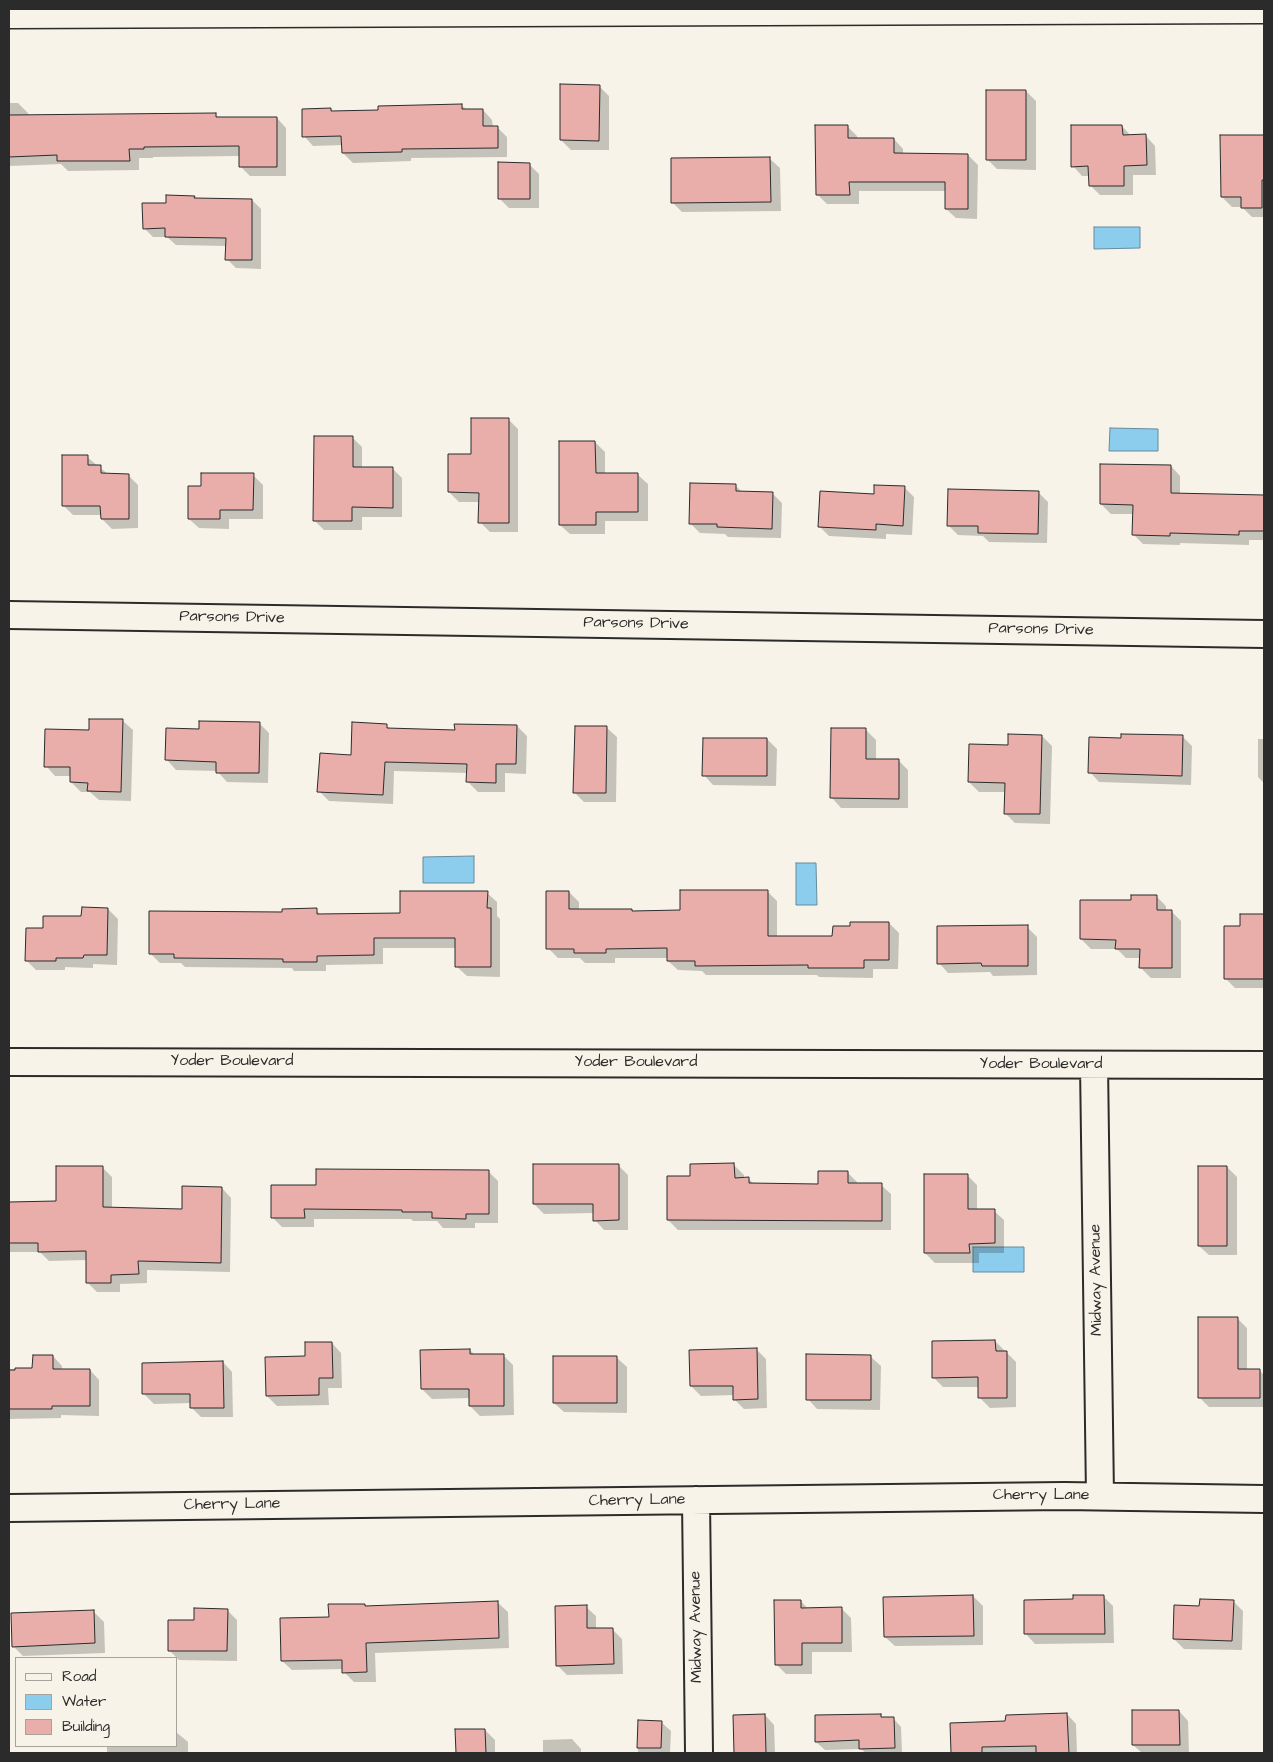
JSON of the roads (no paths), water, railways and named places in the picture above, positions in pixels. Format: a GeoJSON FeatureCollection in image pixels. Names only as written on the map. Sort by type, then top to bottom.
{"type":"FeatureCollection","features":[{"type":"Feature","properties":{"kind":"street"},"geometry":{"type":"LineString","coordinates":[[9,14],[1264,9]]}},
{"type":"Feature","properties":{"kind":"street","name":"Parsons Drive"},"geometry":{"type":"LineString","coordinates":[[9,615],[1264,634]]}},
{"type":"Feature","properties":{"kind":"street","name":"Yoder Boulevard"},"geometry":{"type":"LineString","coordinates":[[9,1062],[1264,1065]]}},
{"type":"Feature","properties":{"kind":"street","name":"Midway Avenue"},"geometry":{"type":"LineString","coordinates":[[1094,1065],[1100,1496]]}},
{"type":"Feature","properties":{"kind":"street","name":"Cherry Lane"},"geometry":{"type":"LineString","coordinates":[[9,1508],[1100,1496],[1264,1500]]}},
{"type":"Feature","properties":{"kind":"street","name":"Midway Avenue"},"geometry":{"type":"LineString","coordinates":[[696,1500],[699,1753]]}},
{"type":"Feature","properties":{"kind":"water"},"geometry":{"type":"Polygon","coordinates":[[[1094,227],[1140,227],[1140,248],[1094,249],[1094,227]]]}},
{"type":"Feature","properties":{"kind":"water"},"geometry":{"type":"Polygon","coordinates":[[[1110,428],[1158,429],[1158,451],[1109,451],[1110,428]]]}},
{"type":"Feature","properties":{"kind":"water"},"geometry":{"type":"Polygon","coordinates":[[[474,856],[474,883],[423,883],[423,857],[474,856]]]}},
{"type":"Feature","properties":{"kind":"water"},"geometry":{"type":"Polygon","coordinates":[[[796,863],[816,863],[817,905],[796,905],[796,863]]]}},
{"type":"Feature","properties":{"kind":"water"},"geometry":{"type":"Polygon","coordinates":[[[973,1247],[1024,1247],[1024,1272],[973,1272],[973,1247]]]}}]}
